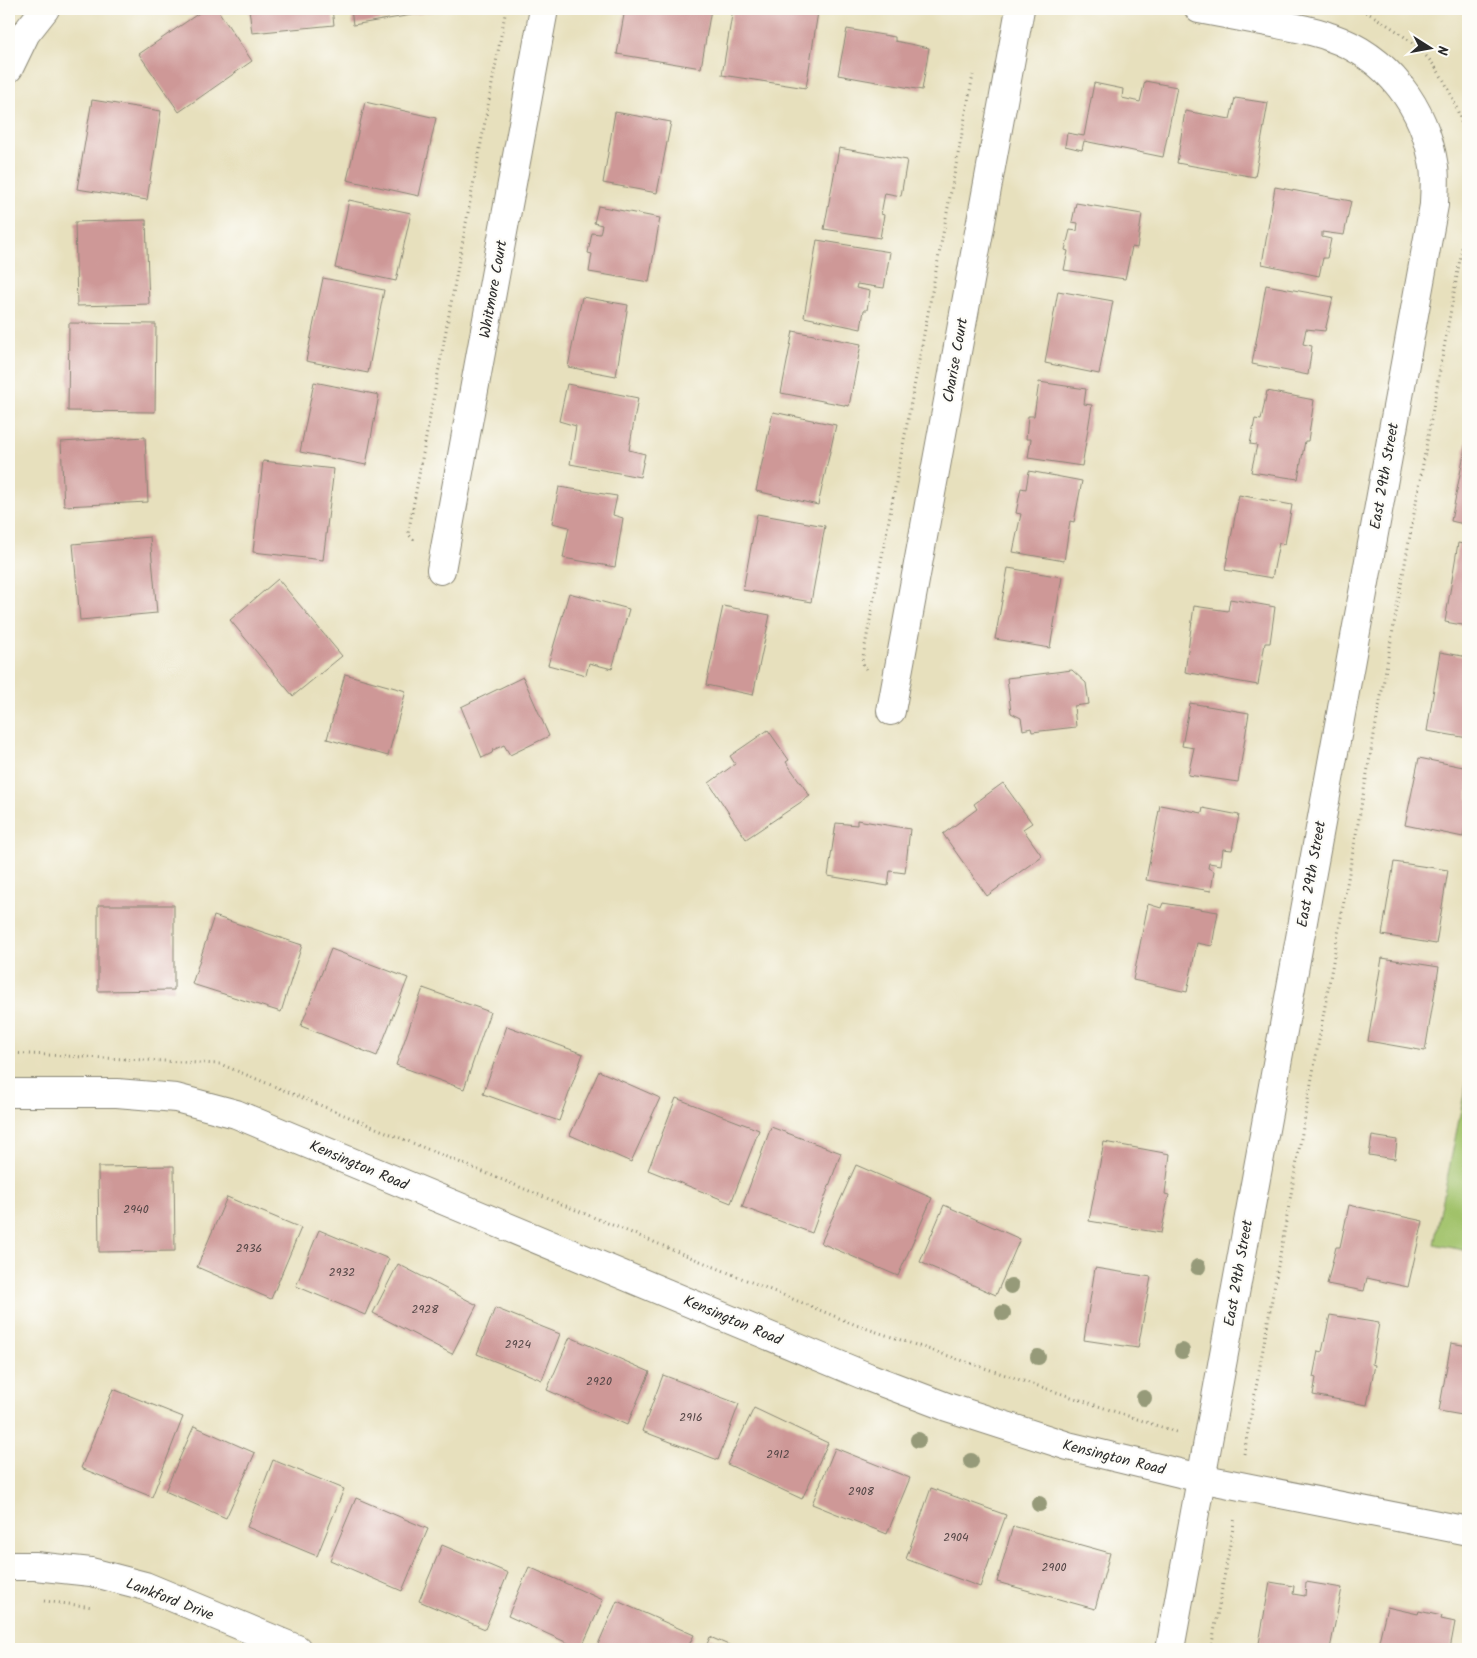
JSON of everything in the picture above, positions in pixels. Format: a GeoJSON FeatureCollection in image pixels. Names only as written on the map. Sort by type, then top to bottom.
{"type":"FeatureCollection","features":[{"type":"Feature","properties":{"kind":"street"},"geometry":{"type":"LineString","coordinates":[[9,68],[26,33],[45,9]]}},
{"type":"Feature","properties":{"kind":"street","name":"Whitmore Court"},"geometry":{"type":"LineString","coordinates":[[441,570],[544,9]]}},
{"type":"Feature","properties":{"kind":"street","name":"Charise Court"},"geometry":{"type":"LineString","coordinates":[[891,711],[1020,9]]}},
{"type":"Feature","properties":{"kind":"street","name":"East 29th Street"},"geometry":{"type":"LineString","coordinates":[[1170,1649],[1434,205],[1435,169],[1427,134],[1412,102],[1390,74],[1363,52],[1331,37],[1310,31],[1199,9]]}},
{"type":"Feature","properties":{"kind":"street","name":"Kensington Road"},"geometry":{"type":"LineString","coordinates":[[9,1094],[117,1093],[176,1098],[236,1114],[868,1377],[947,1408],[1068,1446],[1200,1478],[1468,1531]]}},
{"type":"Feature","properties":{"kind":"street","name":"Lankford Drive"},"geometry":{"type":"LineString","coordinates":[[9,1566],[35,1566],[91,1572],[145,1586],[297,1649]]}},
{"type":"Feature","properties":{"kind":"path"},"geometry":{"type":"LineString","coordinates":[[441,570],[408,534],[506,9]]}},
{"type":"Feature","properties":{"kind":"path"},"geometry":{"type":"LineString","coordinates":[[867,670],[862,662],[975,67]]}},
{"type":"Feature","properties":{"kind":"path"},"geometry":{"type":"LineString","coordinates":[[1211,1649],[1240,1486],[1247,1434],[1468,215]]}},
{"type":"Feature","properties":{"kind":"path"},"geometry":{"type":"LineString","coordinates":[[9,1053],[220,1064],[856,1325],[1176,1432],[1208,1437]]}},
{"type":"Feature","properties":{"kind":"path"},"geometry":{"type":"LineString","coordinates":[[36,1600],[102,1609]]}},
{"type":"Feature","properties":{"kind":"green space"},"geometry":{"type":"Polygon","coordinates":[[[1468,1074],[1468,1251],[1434,1244],[1468,1074]]]}},
{"type":"Feature","properties":{"kind":"building"},"geometry":{"type":"Polygon","coordinates":[[[205,9],[217,9],[252,61],[179,112],[139,54],[205,9]]]}},
{"type":"Feature","properties":{"kind":"building"},"geometry":{"type":"Polygon","coordinates":[[[249,9],[332,9],[334,25],[252,33],[249,9]]]}},
{"type":"Feature","properties":{"kind":"building"},"geometry":{"type":"Polygon","coordinates":[[[351,9],[435,9],[435,11],[353,25],[351,9]]]}},
{"type":"Feature","properties":{"kind":"building"},"geometry":{"type":"Polygon","coordinates":[[[625,9],[711,9],[701,68],[617,54],[625,9]]]}},
{"type":"Feature","properties":{"kind":"building"},"geometry":{"type":"Polygon","coordinates":[[[733,9],[795,9],[818,12],[806,88],[722,75],[733,9]]]}},
{"type":"Feature","properties":{"kind":"building"},"geometry":{"type":"Polygon","coordinates":[[[847,29],[895,37],[895,41],[929,48],[922,90],[838,75],[847,29]]]}},
{"type":"Feature","properties":{"kind":"building"},"geometry":{"type":"Polygon","coordinates":[[[1145,81],[1177,87],[1163,157],[1084,141],[1082,150],[1065,146],[1067,133],[1084,136],[1094,83],[1123,89],[1122,98],[1140,102],[1145,81]]]}},
{"type":"Feature","properties":{"kind":"building"},"geometry":{"type":"Polygon","coordinates":[[[1235,98],[1268,103],[1255,177],[1177,163],[1185,111],[1230,119],[1235,98]]]}},
{"type":"Feature","properties":{"kind":"building"},"geometry":{"type":"Polygon","coordinates":[[[92,100],[161,111],[147,200],[77,189],[92,100]]]}},
{"type":"Feature","properties":{"kind":"building"},"geometry":{"type":"Polygon","coordinates":[[[365,102],[436,118],[419,196],[347,180],[365,102]]]}},
{"type":"Feature","properties":{"kind":"building"},"geometry":{"type":"Polygon","coordinates":[[[615,112],[671,122],[657,193],[603,183],[615,112]]]}},
{"type":"Feature","properties":{"kind":"building"},"geometry":{"type":"Polygon","coordinates":[[[839,148],[907,160],[901,196],[885,193],[881,214],[884,215],[880,238],[824,229],[839,148]]]}},
{"type":"Feature","properties":{"kind":"building"},"geometry":{"type":"Polygon","coordinates":[[[1275,187],[1351,201],[1344,235],[1322,232],[1322,237],[1331,239],[1327,258],[1323,258],[1319,276],[1262,264],[1275,187]]]}},
{"type":"Feature","properties":{"kind":"building"},"geometry":{"type":"Polygon","coordinates":[[[349,200],[411,213],[396,281],[335,268],[349,200]]]}},
{"type":"Feature","properties":{"kind":"building"},"geometry":{"type":"Polygon","coordinates":[[[1076,203],[1142,214],[1137,248],[1132,247],[1125,279],[1064,270],[1068,251],[1065,250],[1070,230],[1077,231],[1078,223],[1072,222],[1076,203]]]}},
{"type":"Feature","properties":{"kind":"building"},"geometry":{"type":"Polygon","coordinates":[[[598,206],[660,218],[649,282],[589,272],[592,254],[588,253],[592,233],[600,234],[602,225],[594,223],[598,206]]]}},
{"type":"Feature","properties":{"kind":"building"},"geometry":{"type":"Polygon","coordinates":[[[146,220],[149,304],[77,306],[75,222],[146,220]]]}},
{"type":"Feature","properties":{"kind":"building"},"geometry":{"type":"Polygon","coordinates":[[[817,240],[890,252],[884,288],[857,284],[856,288],[870,291],[861,329],[804,317],[817,240]]]}},
{"type":"Feature","properties":{"kind":"building"},"geometry":{"type":"Polygon","coordinates":[[[323,278],[384,290],[368,373],[306,361],[323,278]]]}},
{"type":"Feature","properties":{"kind":"building"},"geometry":{"type":"Polygon","coordinates":[[[1266,285],[1333,297],[1325,331],[1306,329],[1303,344],[1312,346],[1308,375],[1252,364],[1266,285]]]}},
{"type":"Feature","properties":{"kind":"building"},"geometry":{"type":"Polygon","coordinates":[[[1058,291],[1113,301],[1099,374],[1045,363],[1058,291]]]}},
{"type":"Feature","properties":{"kind":"building"},"geometry":{"type":"Polygon","coordinates":[[[582,297],[628,305],[616,376],[568,367],[582,297]]]}},
{"type":"Feature","properties":{"kind":"building"},"geometry":{"type":"Polygon","coordinates":[[[69,323],[156,324],[155,412],[68,411],[69,323]]]}},
{"type":"Feature","properties":{"kind":"building"},"geometry":{"type":"Polygon","coordinates":[[[793,331],[861,344],[849,406],[781,393],[793,331]]]}},
{"type":"Feature","properties":{"kind":"building"},"geometry":{"type":"Polygon","coordinates":[[[314,382],[379,395],[366,465],[300,452],[314,382]]]}},
{"type":"Feature","properties":{"kind":"building"},"geometry":{"type":"Polygon","coordinates":[[[1039,382],[1086,389],[1084,404],[1092,405],[1082,466],[1028,458],[1031,439],[1026,439],[1028,416],[1034,416],[1039,382]]]}},
{"type":"Feature","properties":{"kind":"building"},"geometry":{"type":"Polygon","coordinates":[[[567,384],[638,398],[629,450],[645,454],[640,477],[570,464],[576,426],[559,421],[567,384]]]}},
{"type":"Feature","properties":{"kind":"building"},"geometry":{"type":"Polygon","coordinates":[[[1267,391],[1314,400],[1308,441],[1305,441],[1298,479],[1251,472],[1257,445],[1250,444],[1255,419],[1261,420],[1267,391]]]}},
{"type":"Feature","properties":{"kind":"building"},"geometry":{"type":"Polygon","coordinates":[[[773,412],[836,425],[818,505],[756,491],[773,412]]]}},
{"type":"Feature","properties":{"kind":"building"},"geometry":{"type":"Polygon","coordinates":[[[145,437],[148,502],[64,506],[61,442],[145,437]]]}},
{"type":"Feature","properties":{"kind":"building"},"geometry":{"type":"Polygon","coordinates":[[[1468,438],[1468,525],[1451,521],[1468,438]]]}},
{"type":"Feature","properties":{"kind":"building"},"geometry":{"type":"Polygon","coordinates":[[[263,461],[334,469],[323,560],[253,552],[263,461]]]}},
{"type":"Feature","properties":{"kind":"building"},"geometry":{"type":"Polygon","coordinates":[[[1029,471],[1082,481],[1074,522],[1070,521],[1064,561],[1013,552],[1021,514],[1016,513],[1021,488],[1026,489],[1029,471]]]}},
{"type":"Feature","properties":{"kind":"building"},"geometry":{"type":"Polygon","coordinates":[[[559,487],[617,496],[613,515],[623,518],[615,567],[563,558],[569,527],[552,523],[559,487]]]}},
{"type":"Feature","properties":{"kind":"building"},"geometry":{"type":"Polygon","coordinates":[[[1239,495],[1292,505],[1285,544],[1279,543],[1272,578],[1225,570],[1239,495]]]}},
{"type":"Feature","properties":{"kind":"building"},"geometry":{"type":"Polygon","coordinates":[[[757,514],[825,526],[811,602],[743,590],[757,514]]]}},
{"type":"Feature","properties":{"kind":"building"},"geometry":{"type":"Polygon","coordinates":[[[150,537],[157,613],[80,620],[73,544],[150,537]]]}},
{"type":"Feature","properties":{"kind":"building"},"geometry":{"type":"Polygon","coordinates":[[[1458,543],[1468,545],[1468,626],[1445,622],[1458,543]]]}},
{"type":"Feature","properties":{"kind":"building"},"geometry":{"type":"Polygon","coordinates":[[[1008,568],[1062,577],[1050,648],[995,639],[1008,568]]]}},
{"type":"Feature","properties":{"kind":"building"},"geometry":{"type":"Polygon","coordinates":[[[278,579],[342,656],[293,696],[230,620],[278,579]]]}},
{"type":"Feature","properties":{"kind":"building"},"geometry":{"type":"Polygon","coordinates":[[[569,593],[629,609],[612,669],[589,663],[586,675],[548,665],[569,593]]]}},
{"type":"Feature","properties":{"kind":"building"},"geometry":{"type":"Polygon","coordinates":[[[1230,599],[1275,607],[1270,643],[1265,643],[1258,685],[1185,672],[1194,606],[1228,611],[1230,599]]]}},
{"type":"Feature","properties":{"kind":"building"},"geometry":{"type":"Polygon","coordinates":[[[723,606],[770,615],[753,695],[706,685],[723,606]]]}},
{"type":"Feature","properties":{"kind":"building"},"geometry":{"type":"Polygon","coordinates":[[[1440,652],[1468,657],[1468,738],[1427,731],[1440,652]]]}},
{"type":"Feature","properties":{"kind":"building"},"geometry":{"type":"Polygon","coordinates":[[[1072,670],[1086,683],[1089,704],[1074,706],[1076,727],[1032,732],[1031,728],[1023,730],[1021,718],[1011,713],[1007,678],[1072,670]]]}},
{"type":"Feature","properties":{"kind":"building"},"geometry":{"type":"Polygon","coordinates":[[[345,674],[406,691],[388,756],[327,739],[345,674]]]}},
{"type":"Feature","properties":{"kind":"building"},"geometry":{"type":"Polygon","coordinates":[[[523,677],[549,736],[510,755],[504,745],[482,758],[461,707],[523,677]]]}},
{"type":"Feature","properties":{"kind":"building"},"geometry":{"type":"Polygon","coordinates":[[[1190,703],[1249,713],[1238,782],[1188,775],[1194,748],[1182,746],[1190,703]]]}},
{"type":"Feature","properties":{"kind":"building"},"geometry":{"type":"Polygon","coordinates":[[[768,730],[789,760],[786,762],[810,796],[746,839],[709,783],[735,764],[730,756],[768,730]]]}},
{"type":"Feature","properties":{"kind":"building"},"geometry":{"type":"Polygon","coordinates":[[[1419,758],[1468,768],[1468,810],[1463,837],[1405,825],[1419,758]]]}},
{"type":"Feature","properties":{"kind":"building"},"geometry":{"type":"Polygon","coordinates":[[[1003,783],[1032,823],[1023,829],[1042,856],[987,896],[943,834],[977,809],[974,804],[1003,783]]]}},
{"type":"Feature","properties":{"kind":"building"},"geometry":{"type":"Polygon","coordinates":[[[1160,805],[1202,813],[1203,808],[1239,815],[1232,850],[1223,849],[1221,865],[1209,863],[1208,868],[1214,871],[1211,891],[1146,880],[1160,805]]]}},
{"type":"Feature","properties":{"kind":"building"},"geometry":{"type":"Polygon","coordinates":[[[857,820],[910,829],[905,873],[890,871],[888,886],[828,876],[836,823],[857,825],[857,820]]]}},
{"type":"Feature","properties":{"kind":"building"},"geometry":{"type":"Polygon","coordinates":[[[1394,862],[1448,870],[1436,944],[1382,935],[1394,862]]]}},
{"type":"Feature","properties":{"kind":"building"},"geometry":{"type":"Polygon","coordinates":[[[1163,903],[1218,912],[1212,946],[1197,943],[1187,992],[1133,980],[1148,904],[1161,908],[1163,903]]]}},
{"type":"Feature","properties":{"kind":"building"},"geometry":{"type":"Polygon","coordinates":[[[98,905],[174,905],[174,990],[98,991],[98,905]]]}},
{"type":"Feature","properties":{"kind":"building"},"geometry":{"type":"Polygon","coordinates":[[[214,916],[302,945],[281,1012],[192,984],[214,916]]]}},
{"type":"Feature","properties":{"kind":"building"},"geometry":{"type":"Polygon","coordinates":[[[331,949],[408,978],[377,1056],[301,1026],[331,949]]]}},
{"type":"Feature","properties":{"kind":"building"},"geometry":{"type":"Polygon","coordinates":[[[1382,958],[1439,967],[1425,1051],[1368,1041],[1382,958]]]}},
{"type":"Feature","properties":{"kind":"building"},"geometry":{"type":"Polygon","coordinates":[[[423,988],[490,1012],[464,1089],[396,1065],[423,988]]]}},
{"type":"Feature","properties":{"kind":"building"},"geometry":{"type":"Polygon","coordinates":[[[507,1026],[583,1054],[559,1121],[483,1094],[507,1026]]]}},
{"type":"Feature","properties":{"kind":"building"},"geometry":{"type":"Polygon","coordinates":[[[599,1071],[660,1098],[631,1162],[570,1135],[599,1071]]]}},
{"type":"Feature","properties":{"kind":"building"},"geometry":{"type":"Polygon","coordinates":[[[676,1098],[759,1130],[731,1203],[648,1170],[676,1098]]]}},
{"type":"Feature","properties":{"kind":"building"},"geometry":{"type":"Polygon","coordinates":[[[771,1127],[841,1153],[812,1233],[742,1207],[771,1127]]]}},
{"type":"Feature","properties":{"kind":"building"},"geometry":{"type":"Polygon","coordinates":[[[1372,1136],[1397,1140],[1395,1159],[1369,1155],[1372,1136]]]}},
{"type":"Feature","properties":{"kind":"building"},"geometry":{"type":"Polygon","coordinates":[[[1104,1142],[1170,1154],[1165,1194],[1169,1195],[1161,1233],[1089,1221],[1104,1142]]]}},
{"type":"Feature","properties":{"kind":"building"},"geometry":{"type":"Polygon","coordinates":[[[856,1165],[932,1198],[898,1276],[821,1243],[856,1165]]]}},
{"type":"Feature","properties":{"kind":"building"},"geometry":{"type":"Polygon","coordinates":[[[174,1166],[175,1251],[99,1252],[98,1167],[174,1166]]]}},
{"type":"Feature","properties":{"kind":"building"},"geometry":{"type":"Polygon","coordinates":[[[227,1197],[301,1228],[271,1299],[197,1267],[227,1197]]]}},
{"type":"Feature","properties":{"kind":"building"},"geometry":{"type":"Polygon","coordinates":[[[944,1205],[1020,1239],[996,1295],[920,1262],[944,1205]]]}},
{"type":"Feature","properties":{"kind":"building"},"geometry":{"type":"Polygon","coordinates":[[[1349,1205],[1423,1221],[1408,1287],[1367,1278],[1364,1291],[1327,1284],[1336,1247],[1340,1247],[1349,1205]]]}},
{"type":"Feature","properties":{"kind":"building"},"geometry":{"type":"Polygon","coordinates":[[[319,1230],[389,1259],[365,1315],[296,1286],[319,1230]]]}},
{"type":"Feature","properties":{"kind":"building"},"geometry":{"type":"Polygon","coordinates":[[[398,1264],[477,1305],[452,1354],[373,1313],[398,1264]]]}},
{"type":"Feature","properties":{"kind":"building"},"geometry":{"type":"Polygon","coordinates":[[[1095,1268],[1151,1277],[1138,1348],[1084,1340],[1095,1268]]]}},
{"type":"Feature","properties":{"kind":"building"},"geometry":{"type":"Polygon","coordinates":[[[495,1308],[560,1334],[542,1380],[477,1354],[495,1308]]]}},
{"type":"Feature","properties":{"kind":"building"},"geometry":{"type":"Polygon","coordinates":[[[1330,1315],[1379,1323],[1372,1364],[1375,1365],[1367,1405],[1313,1395],[1316,1378],[1313,1377],[1318,1351],[1322,1352],[1330,1315]]]}},
{"type":"Feature","properties":{"kind":"building"},"geometry":{"type":"Polygon","coordinates":[[[570,1337],[650,1372],[627,1425],[547,1390],[570,1337]]]}},
{"type":"Feature","properties":{"kind":"building"},"geometry":{"type":"Polygon","coordinates":[[[1451,1343],[1468,1346],[1468,1416],[1439,1411],[1451,1343]]]}},
{"type":"Feature","properties":{"kind":"building"},"geometry":{"type":"Polygon","coordinates":[[[663,1375],[739,1404],[718,1460],[642,1431],[663,1375]]]}},
{"type":"Feature","properties":{"kind":"building"},"geometry":{"type":"Polygon","coordinates":[[[113,1389],[183,1417],[152,1497],[81,1468],[113,1389]]]}},
{"type":"Feature","properties":{"kind":"building"},"geometry":{"type":"Polygon","coordinates":[[[754,1408],[828,1443],[802,1499],[727,1464],[754,1408]]]}},
{"type":"Feature","properties":{"kind":"building"},"geometry":{"type":"Polygon","coordinates":[[[194,1426],[255,1453],[226,1518],[165,1491],[194,1426]]]}},
{"type":"Feature","properties":{"kind":"building"},"geometry":{"type":"Polygon","coordinates":[[[835,1448],[910,1478],[887,1534],[812,1504],[835,1448]]]}},
{"type":"Feature","properties":{"kind":"building"},"geometry":{"type":"Polygon","coordinates":[[[273,1460],[344,1489],[317,1556],[247,1527],[273,1460]]]}},
{"type":"Feature","properties":{"kind":"building"},"geometry":{"type":"Polygon","coordinates":[[[931,1488],[1006,1515],[980,1587],[906,1559],[931,1488]]]}},
{"type":"Feature","properties":{"kind":"building"},"geometry":{"type":"Polygon","coordinates":[[[356,1498],[428,1529],[402,1591],[330,1560],[356,1498]]]}},
{"type":"Feature","properties":{"kind":"building"},"geometry":{"type":"Polygon","coordinates":[[[1013,1526],[1110,1553],[1095,1609],[997,1582],[1013,1526]]]}},
{"type":"Feature","properties":{"kind":"building"},"geometry":{"type":"Polygon","coordinates":[[[442,1545],[508,1573],[485,1629],[419,1601],[442,1545]]]}},
{"type":"Feature","properties":{"kind":"building"},"geometry":{"type":"Polygon","coordinates":[[[529,1567],[603,1600],[581,1649],[508,1616],[529,1567]]]}},
{"type":"Feature","properties":{"kind":"building"},"geometry":{"type":"Polygon","coordinates":[[[1270,1582],[1294,1586],[1293,1594],[1305,1596],[1306,1582],[1342,1588],[1330,1649],[1258,1649],[1270,1582]]]}},
{"type":"Feature","properties":{"kind":"building"},"geometry":{"type":"Polygon","coordinates":[[[617,1601],[694,1635],[687,1649],[596,1649],[617,1601]]]}},
{"type":"Feature","properties":{"kind":"building"},"geometry":{"type":"Polygon","coordinates":[[[1387,1607],[1418,1614],[1419,1611],[1442,1616],[1441,1619],[1455,1622],[1450,1649],[1377,1649],[1387,1607]]]}},
{"type":"Feature","properties":{"kind":"building"},"geometry":{"type":"Polygon","coordinates":[[[710,1637],[738,1649],[705,1649],[710,1637]]]}}]}
